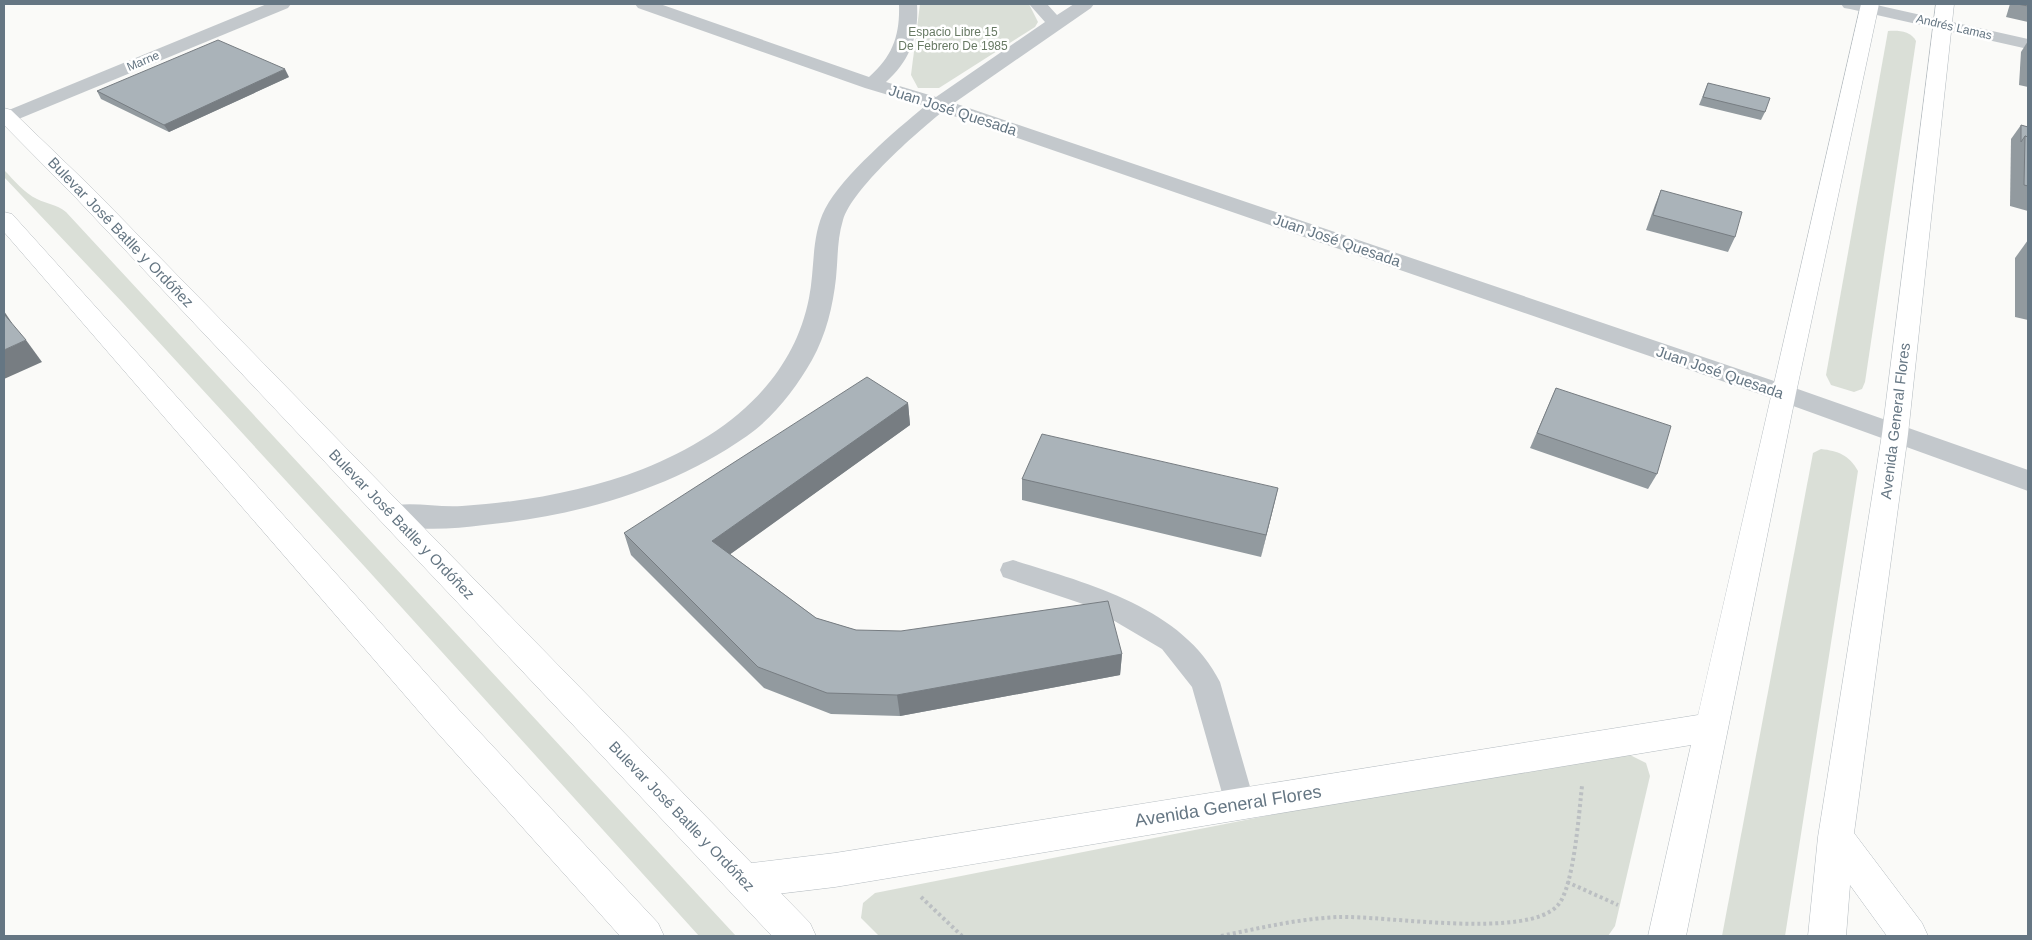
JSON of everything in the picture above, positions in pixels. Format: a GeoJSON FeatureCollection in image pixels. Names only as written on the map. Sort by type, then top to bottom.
{"type":"FeatureCollection","features":[{"type":"Feature","properties":{"kind":"main road"},"geometry":{"type":"LineString","coordinates":[[1667,936],[1783,393],[1863,5]]}},
{"type":"Feature","properties":{"kind":"main road","name":"Avenida General Flores"},"geometry":{"type":"LineString","coordinates":[[1827,936],[1836,837],[1895,434],[1944,14]]}},
{"type":"Feature","properties":{"kind":"main road","name":"Bulevar José Batlle y Ordóñez"},"geometry":{"type":"LineString","coordinates":[[5,117],[85,194],[797,936]]}},
{"type":"Feature","properties":{"kind":"main road"},"geometry":{"type":"LineString","coordinates":[[4,219],[630,928]]}},
{"type":"Feature","properties":{"kind":"main road","name":"Avenida General Flores"},"geometry":{"type":"LineString","coordinates":[[744,881],[835,870],[1712,727]]}},
{"type":"Feature","properties":{"kind":"main road"},"geometry":{"type":"LineString","coordinates":[[1836,837],[1909,936]]}},
{"type":"Feature","properties":{"kind":"street","name":"Marne"},"geometry":{"type":"LineString","coordinates":[[5,117],[282,4]]}},
{"type":"Feature","properties":{"kind":"street","name":"Juan José Quesada"},"geometry":{"type":"LineString","coordinates":[[644,4],[872,84],[938,104],[1783,393],[2028,481]]}},
{"type":"Feature","properties":{"kind":"street"},"geometry":{"type":"LineString","coordinates":[[872,84],[889,70],[902,54],[908,22],[908,4]]}},
{"type":"Feature","properties":{"kind":"street"},"geometry":{"type":"LineString","coordinates":[[1038,4],[1056,24]]}},
{"type":"Feature","properties":{"kind":"street"},"geometry":{"type":"LineString","coordinates":[[393,515],[461,518],[535,509],[588,496],[651,476],[693,457],[734,433],[756,416],[800,360],[811,335],[820,303],[831,218],[842,200],[885,150],[938,104],[1085,4]]}},
{"type":"Feature","properties":{"kind":"street","name":"Andrés Lamas"},"geometry":{"type":"LineString","coordinates":[[1863,5],[1944,14],[2028,44]]}},
{"type":"Feature","properties":{"kind":"lane"},"geometry":{"type":"LineString","coordinates":[[1013,570],[1099,598],[1172,641],[1205,682],[1239,804]]}},
{"type":"Feature","properties":{"kind":"path"},"geometry":{"type":"LineString","coordinates":[[1221,936],[1283,924],[1341,917],[1481,927],[1518,926],[1542,919],[1558,906],[1567,882],[1589,747]]}},
{"type":"Feature","properties":{"kind":"path"},"geometry":{"type":"LineString","coordinates":[[1567,882],[1618,906]]}},
{"type":"Feature","properties":{"kind":"path"},"geometry":{"type":"LineString","coordinates":[[917,893],[962,936]]}},
{"type":"Feature","properties":{"kind":"green space","name":"Espacio Libre 15 De Febrero De 1985"},"geometry":{"type":"Polygon","coordinates":[[[920,4],[1029,4],[1038,22],[1035,27],[939,88],[918,88],[911,75],[920,4]]]}},
{"type":"Feature","properties":{"kind":"green space"},"geometry":{"type":"Polygon","coordinates":[[[1888,31],[1908,33],[1916,41],[1865,382],[1862,389],[1854,392],[1831,385],[1826,375],[1888,31]]]}},
{"type":"Feature","properties":{"kind":"green space"},"geometry":{"type":"Polygon","coordinates":[[[4,170],[19,186],[32,196],[59,207],[66,212],[736,936],[699,936],[365,567],[123,303],[4,177],[4,170]]]}},
{"type":"Feature","properties":{"kind":"green space"},"geometry":{"type":"Polygon","coordinates":[[[1821,449],[1843,455],[1851,461],[1858,471],[1785,936],[1722,936],[1813,453],[1821,449]]]}},
{"type":"Feature","properties":{"kind":"green space"},"geometry":{"type":"Polygon","coordinates":[[[1628,754],[1646,763],[1650,776],[1615,926],[1608,936],[879,936],[861,918],[863,903],[875,893],[1322,805],[1628,754]]]}},
{"type":"Feature","properties":{"kind":"building"},"geometry":{"type":"Polygon","coordinates":[[[218,40],[285,69],[164,125],[97,91],[218,40]]]}},
{"type":"Feature","properties":{"kind":"building"},"geometry":{"type":"Polygon","coordinates":[[[1708,83],[1770,98],[1765,112],[1703,97],[1708,83]]]}},
{"type":"Feature","properties":{"kind":"building"},"geometry":{"type":"Polygon","coordinates":[[[2021,125],[2028,127],[2028,137],[2025,136],[2021,142],[2021,125]]]}},
{"type":"Feature","properties":{"kind":"building"},"geometry":{"type":"Polygon","coordinates":[[[2025,136],[2028,137],[2028,186],[2024,185],[2025,136]]]}},
{"type":"Feature","properties":{"kind":"building"},"geometry":{"type":"Polygon","coordinates":[[[1661,190],[1742,212],[1735,237],[1653,215],[1661,190]]]}},
{"type":"Feature","properties":{"kind":"building"},"geometry":{"type":"Polygon","coordinates":[[[4,314],[26,340],[4,350],[4,314]]]}},
{"type":"Feature","properties":{"kind":"building"},"geometry":{"type":"Polygon","coordinates":[[[867,377],[908,403],[712,541],[816,618],[856,630],[901,631],[1108,601],[1122,654],[897,695],[827,693],[758,667],[624,533],[867,377]]]}},
{"type":"Feature","properties":{"kind":"building"},"geometry":{"type":"Polygon","coordinates":[[[1556,388],[1671,426],[1657,474],[1537,433],[1556,388]]]}},
{"type":"Feature","properties":{"kind":"building"},"geometry":{"type":"Polygon","coordinates":[[[1042,434],[1278,488],[1266,535],[1022,479],[1042,434]]]}}]}
